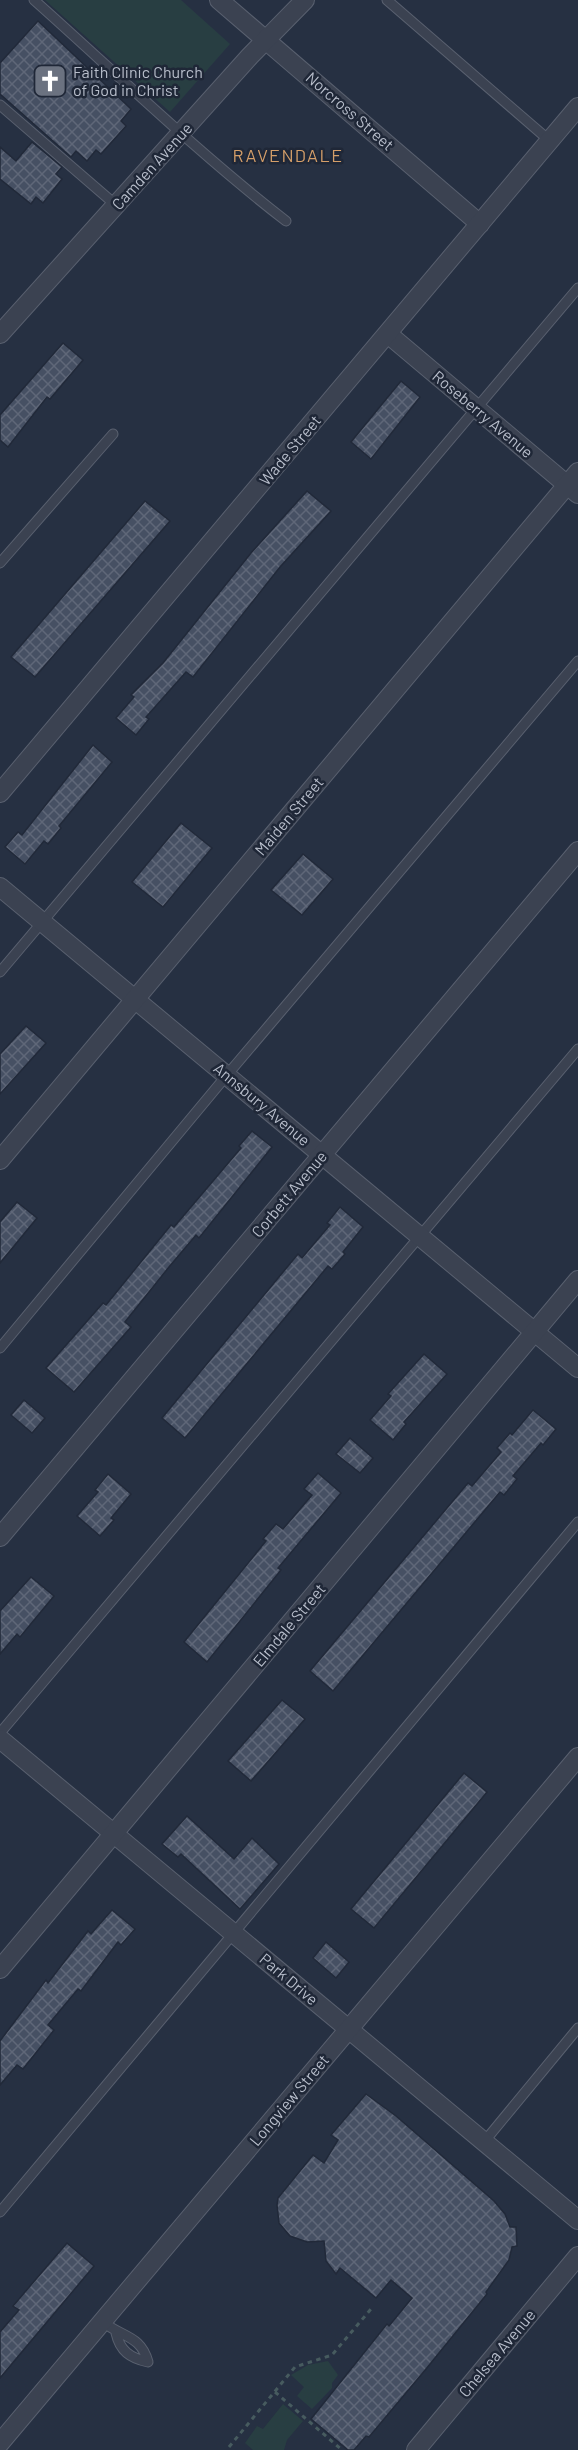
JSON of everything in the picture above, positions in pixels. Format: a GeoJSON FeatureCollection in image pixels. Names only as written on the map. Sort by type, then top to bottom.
{"type":"FeatureCollection","features":[{"type":"Feature","properties":{"kind":"street","name":"Norcross Street"},"geometry":{"type":"LineString","coordinates":[[219,0],[480,224]]}},
{"type":"Feature","properties":{"kind":"street","name":"Camden Avenue"},"geometry":{"type":"LineString","coordinates":[[0,334],[305,0]]}},
{"type":"Feature","properties":{"kind":"street","name":"Wade Street"},"geometry":{"type":"LineString","coordinates":[[0,793],[578,107]]}},
{"type":"Feature","properties":{"kind":"street","name":"Roseberry Avenue"},"geometry":{"type":"LineString","coordinates":[[388,334],[477,409],[574,483]]}},
{"type":"Feature","properties":{"kind":"street","name":"Maiden Street"},"geometry":{"type":"LineString","coordinates":[[0,1160],[574,483]]}},
{"type":"Feature","properties":{"kind":"street","name":"Corbett Avenue"},"geometry":{"type":"LineString","coordinates":[[0,1537],[578,851]]}},
{"type":"Feature","properties":{"kind":"street","name":"Annsbury Avenue"},"geometry":{"type":"LineString","coordinates":[[0,887],[578,1368]]}},
{"type":"Feature","properties":{"kind":"street","name":"Elmdale Street"},"geometry":{"type":"LineString","coordinates":[[0,1969],[578,1280]]}},
{"type":"Feature","properties":{"kind":"street","name":"Park Drive"},"geometry":{"type":"LineString","coordinates":[[0,1739],[578,2220]]}},
{"type":"Feature","properties":{"kind":"street","name":"Longview Street"},"geometry":{"type":"LineString","coordinates":[[0,2443],[109,2327],[349,2029],[578,1757]]}},
{"type":"Feature","properties":{"kind":"street","name":"Chelsea Avenue"},"geometry":{"type":"LineString","coordinates":[[416,2450],[578,2256]]}},
{"type":"Feature","properties":{"kind":"lane"},"geometry":{"type":"LineString","coordinates":[[34,0],[183,132],[222,172],[286,221]]}},
{"type":"Feature","properties":{"kind":"lane"},"geometry":{"type":"LineString","coordinates":[[387,0],[550,141]]}},
{"type":"Feature","properties":{"kind":"lane"},"geometry":{"type":"LineString","coordinates":[[0,105],[117,206]]}},
{"type":"Feature","properties":{"kind":"lane"},"geometry":{"type":"LineString","coordinates":[[0,972],[578,288]]}},
{"type":"Feature","properties":{"kind":"lane"},"geometry":{"type":"LineString","coordinates":[[0,563],[112,434]]}},
{"type":"Feature","properties":{"kind":"lane"},"geometry":{"type":"LineString","coordinates":[[0,1348],[227,1075],[578,661]]}},
{"type":"Feature","properties":{"kind":"lane"},"geometry":{"type":"LineString","coordinates":[[0,1733],[578,1049]]}},
{"type":"Feature","properties":{"kind":"lane"},"geometry":{"type":"LineString","coordinates":[[0,2212],[235,1935],[578,1522]]}},
{"type":"Feature","properties":{"kind":"lane"},"geometry":{"type":"LineString","coordinates":[[484,2142],[578,2028]]}},
{"type":"Feature","properties":{"kind":"path"},"geometry":{"type":"LineString","coordinates":[[229,2447],[295,2367],[332,2355],[371,2309]]}},
{"type":"Feature","properties":{"kind":"path"},"geometry":{"type":"LineString","coordinates":[[274,2392],[342,2450]]}},
{"type":"Feature","properties":{"kind":"green space"},"geometry":{"type":"Polygon","coordinates":[[[45,0],[181,0],[230,44],[170,112],[45,0]]]}},
{"type":"Feature","properties":{"kind":"green space"},"geometry":{"type":"Polygon","coordinates":[[[328,2361],[338,2375],[332,2383],[332,2388],[312,2409],[297,2396],[304,2387],[291,2375],[308,2365],[328,2361]]]}},
{"type":"Feature","properties":{"kind":"green space"},"geometry":{"type":"Polygon","coordinates":[[[283,2404],[303,2421],[287,2440],[284,2450],[253,2450],[245,2443],[257,2426],[263,2429],[283,2404]]]}},
{"type":"Feature","properties":{"kind":"building","name":"Faith Clinic Church of God in Christ"},"geometry":{"type":"Polygon","coordinates":[[[38,21],[131,109],[121,121],[126,126],[101,154],[96,150],[87,161],[76,151],[71,157],[0,94],[0,63],[38,21]]]}},
{"type":"Feature","properties":{"kind":"building"},"geometry":{"type":"Polygon","coordinates":[[[32,142],[62,167],[56,174],[62,179],[43,203],[36,197],[31,204],[0,179],[0,147],[16,161],[32,142]]]}},
{"type":"Feature","properties":{"kind":"building"},"geometry":{"type":"Polygon","coordinates":[[[63,343],[83,360],[50,399],[47,397],[8,447],[0,440],[0,415],[63,343]]]}},
{"type":"Feature","properties":{"kind":"building"},"geometry":{"type":"Polygon","coordinates":[[[401,381],[420,397],[371,459],[351,442],[401,381]]]}},
{"type":"Feature","properties":{"kind":"building"},"geometry":{"type":"Polygon","coordinates":[[[307,491],[331,511],[280,567],[193,677],[186,672],[146,717],[149,719],[136,735],[116,718],[134,697],[131,695],[163,663],[251,553],[307,491]]]}},
{"type":"Feature","properties":{"kind":"building"},"geometry":{"type":"Polygon","coordinates":[[[145,501],[170,521],[35,677],[11,657],[145,501]]]}},
{"type":"Feature","properties":{"kind":"building"},"geometry":{"type":"Polygon","coordinates":[[[93,745],[112,762],[59,826],[61,828],[48,844],[44,841],[25,864],[5,847],[18,832],[22,835],[93,745]]]}},
{"type":"Feature","properties":{"kind":"building"},"geometry":{"type":"Polygon","coordinates":[[[181,823],[212,848],[163,907],[132,882],[181,823]]]}},
{"type":"Feature","properties":{"kind":"building"},"geometry":{"type":"Polygon","coordinates":[[[303,854],[333,879],[302,915],[271,890],[303,854]]]}},
{"type":"Feature","properties":{"kind":"building"},"geometry":{"type":"Polygon","coordinates":[[[26,1026],[46,1043],[0,1094],[0,1054],[26,1026]]]}},
{"type":"Feature","properties":{"kind":"building"},"geometry":{"type":"Polygon","coordinates":[[[252,1131],[272,1147],[199,1238],[196,1235],[169,1267],[125,1322],[131,1327],[74,1392],[46,1368],[103,1303],[106,1305],[171,1225],[174,1227],[241,1148],[239,1146],[252,1131]]]}},
{"type":"Feature","properties":{"kind":"building"},"geometry":{"type":"Polygon","coordinates":[[[17,1202],[37,1218],[0,1263],[0,1222],[17,1202]]]}},
{"type":"Feature","properties":{"kind":"building"},"geometry":{"type":"Polygon","coordinates":[[[340,1207],[363,1227],[343,1252],[345,1254],[332,1269],[328,1266],[185,1438],[162,1418],[298,1254],[302,1258],[330,1225],[327,1223],[340,1207]]]}},
{"type":"Feature","properties":{"kind":"building"},"geometry":{"type":"Polygon","coordinates":[[[424,1354],[447,1374],[404,1422],[406,1424],[393,1440],[370,1420],[391,1396],[388,1394],[424,1354]]]}},
{"type":"Feature","properties":{"kind":"building"},"geometry":{"type":"Polygon","coordinates":[[[24,1400],[45,1418],[32,1433],[11,1415],[24,1400]]]}},
{"type":"Feature","properties":{"kind":"building"},"geometry":{"type":"Polygon","coordinates":[[[533,1410],[556,1429],[513,1476],[517,1479],[504,1495],[500,1492],[333,1691],[310,1671],[468,1483],[472,1486],[501,1452],[497,1448],[510,1433],[512,1435],[533,1410]]]}},
{"type":"Feature","properties":{"kind":"building"},"geometry":{"type":"Polygon","coordinates":[[[350,1438],[373,1458],[360,1473],[336,1454],[350,1438]]]}},
{"type":"Feature","properties":{"kind":"building"},"geometry":{"type":"Polygon","coordinates":[[[318,1473],[341,1493],[278,1568],[281,1570],[207,1662],[184,1642],[266,1541],[263,1539],[276,1524],[283,1529],[312,1495],[304,1489],[318,1473]]]}},
{"type":"Feature","properties":{"kind":"building"},"geometry":{"type":"Polygon","coordinates":[[[108,1474],[131,1494],[111,1518],[114,1520],[100,1536],[77,1516],[98,1492],[95,1490],[108,1474]]]}},
{"type":"Feature","properties":{"kind":"building"},"geometry":{"type":"Polygon","coordinates":[[[31,1577],[54,1596],[20,1637],[17,1634],[0,1654],[0,1611],[31,1577]]]}},
{"type":"Feature","properties":{"kind":"building"},"geometry":{"type":"Polygon","coordinates":[[[282,1700],[305,1719],[251,1781],[228,1761],[282,1700]]]}},
{"type":"Feature","properties":{"kind":"building"},"geometry":{"type":"Polygon","coordinates":[[[464,1773],[487,1792],[374,1928],[351,1909],[464,1773]]]}},
{"type":"Feature","properties":{"kind":"building"},"geometry":{"type":"Polygon","coordinates":[[[187,1816],[234,1859],[252,1838],[279,1864],[240,1909],[181,1854],[178,1857],[162,1844],[187,1816]]]}},
{"type":"Feature","properties":{"kind":"building"},"geometry":{"type":"Polygon","coordinates":[[[112,1910],[135,1929],[121,1945],[118,1942],[81,1991],[78,1989],[48,2025],[54,2030],[23,2069],[17,2065],[0,2085],[0,2041],[46,1980],[48,1983],[88,1931],[91,1934],[112,1910]]]}},
{"type":"Feature","properties":{"kind":"building"},"geometry":{"type":"Polygon","coordinates":[[[326,1942],[349,1962],[336,1978],[313,1958],[326,1942]]]}},
{"type":"Feature","properties":{"kind":"building"},"geometry":{"type":"Polygon","coordinates":[[[366,2094],[396,2116],[494,2201],[505,2214],[510,2227],[516,2227],[517,2246],[512,2247],[509,2260],[486,2292],[487,2294],[426,2369],[369,2437],[366,2436],[354,2450],[348,2450],[311,2419],[387,2324],[389,2326],[412,2298],[391,2280],[376,2298],[340,2268],[336,2274],[326,2261],[324,2241],[307,2242],[290,2236],[279,2223],[277,2205],[278,2198],[313,2155],[324,2163],[338,2140],[331,2135],[366,2094]]]}},
{"type":"Feature","properties":{"kind":"building"},"geometry":{"type":"Polygon","coordinates":[[[67,2243],[94,2266],[0,2378],[0,2332],[19,2310],[13,2306],[67,2243]]]}},
{"type":"Feature","properties":{"kind":"place","name":"Faith Clinic Church of God in Christ"},"geometry":{"type":"Point","coordinates":[50,81]}},
{"type":"Feature","properties":{"kind":"district","name":"RAVENDALE"},"geometry":{"type":"Point","coordinates":[288,156]}}]}
